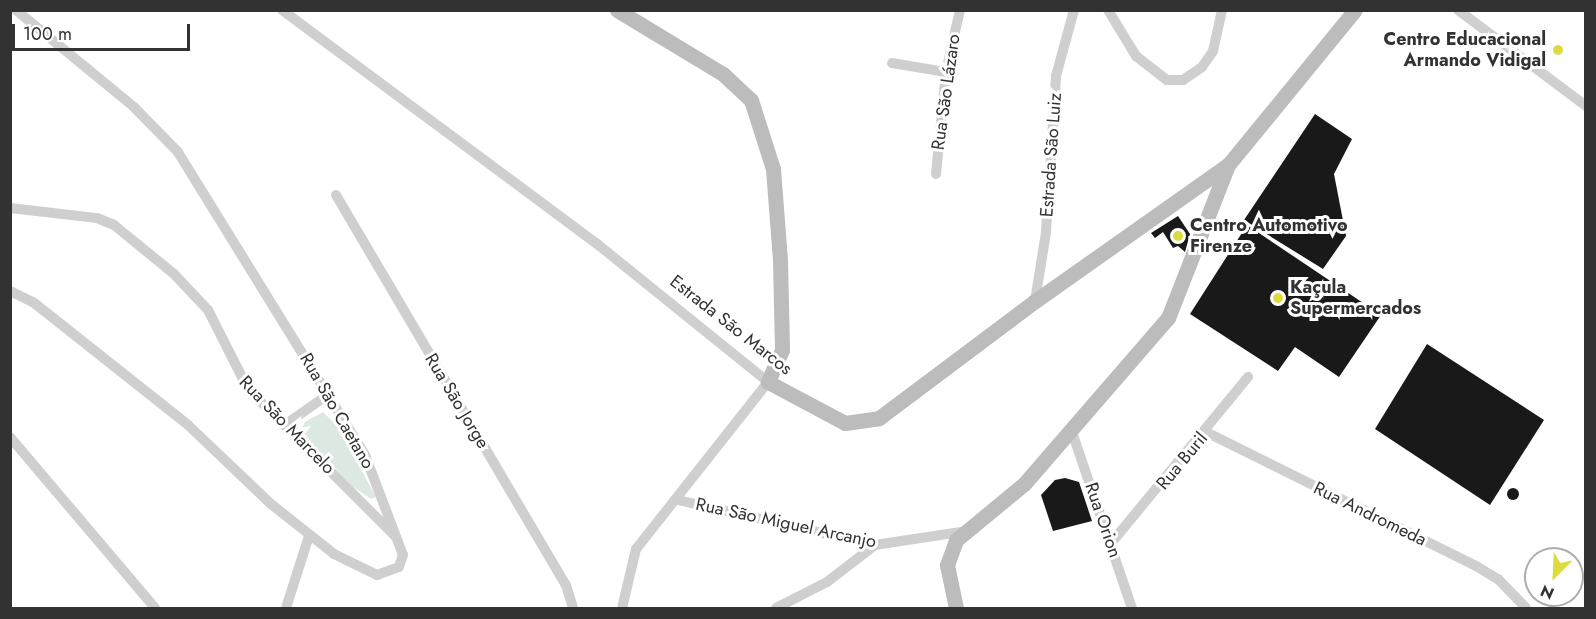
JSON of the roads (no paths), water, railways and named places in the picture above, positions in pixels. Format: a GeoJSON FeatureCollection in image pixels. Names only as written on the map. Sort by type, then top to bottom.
{"type":"FeatureCollection","features":[{"type":"Feature","properties":{"kind":"street","name":"Rua São Caetano"},"geometry":{"type":"LineString","coordinates":[[10,291],[33,302],[188,425],[309,536],[377,575],[399,567],[403,555],[366,455],[178,152],[134,107],[16,10]]}},
{"type":"Feature","properties":{"kind":"street","name":"Estrada São Marcos"},"geometry":{"type":"LineString","coordinates":[[282,10],[596,243],[768,382],[845,423],[862,425],[879,418],[1035,301],[1228,165]]}},
{"type":"Feature","properties":{"kind":"street"},"geometry":{"type":"LineString","coordinates":[[617,10],[723,74],[751,100],[758,116],[773,169],[783,334],[777,366],[768,382],[678,500],[636,549],[622,609]]}},
{"type":"Feature","properties":{"kind":"street","name":"Rua São Lázaro"},"geometry":{"type":"LineString","coordinates":[[936,174],[946,72],[960,10]]}},
{"type":"Feature","properties":{"kind":"street","name":"Estrada São Luiz"},"geometry":{"type":"LineString","coordinates":[[1035,301],[1048,212],[1056,75],[1074,10]]}},
{"type":"Feature","properties":{"kind":"street"},"geometry":{"type":"LineString","coordinates":[[1108,10],[1136,56],[1152,73],[1167,80],[1183,80],[1202,67],[1213,51],[1222,10]]}},
{"type":"Feature","properties":{"kind":"street"},"geometry":{"type":"LineString","coordinates":[[956,609],[947,565],[956,540],[1024,484],[1072,432],[1168,318],[1228,165],[1355,10]]}},
{"type":"Feature","properties":{"kind":"street"},"geometry":{"type":"LineString","coordinates":[[1458,10],[1586,106]]}},
{"type":"Feature","properties":{"kind":"street"},"geometry":{"type":"LineString","coordinates":[[892,63],[946,72]]}},
{"type":"Feature","properties":{"kind":"street","name":"Rua São Jorge"},"geometry":{"type":"LineString","coordinates":[[336,195],[566,585],[573,609]]}},
{"type":"Feature","properties":{"kind":"street","name":"Rua São Marcelo"},"geometry":{"type":"LineString","coordinates":[[10,208],[76,214],[114,225],[194,293],[220,331],[235,371],[398,539]]}},
{"type":"Feature","properties":{"kind":"street","name":"Rua Buril"},"geometry":{"type":"LineString","coordinates":[[1112,542],[1206,432],[1248,377]]}},
{"type":"Feature","properties":{"kind":"street"},"geometry":{"type":"LineString","coordinates":[[286,424],[329,394]]}},
{"type":"Feature","properties":{"kind":"street","name":"Rua Orion"},"geometry":{"type":"LineString","coordinates":[[1072,432],[1112,542],[1132,609]]}},
{"type":"Feature","properties":{"kind":"street","name":"Rua Andromeda"},"geometry":{"type":"LineString","coordinates":[[1206,432],[1476,566],[1498,579],[1526,609]]}},
{"type":"Feature","properties":{"kind":"street"},"geometry":{"type":"LineString","coordinates":[[10,437],[155,609]]}},
{"type":"Feature","properties":{"kind":"street","name":"Rua São Miguel Arcanjo"},"geometry":{"type":"LineString","coordinates":[[678,500],[876,545],[966,531]]}},
{"type":"Feature","properties":{"kind":"street"},"geometry":{"type":"LineString","coordinates":[[286,609],[309,536]]}},
{"type":"Feature","properties":{"kind":"street"},"geometry":{"type":"LineString","coordinates":[[776,609],[827,582],[876,545]]}},
{"type":"Feature","properties":{"kind":"place","name":"Centro Educacional Armando Vidigal"},"geometry":{"type":"Point","coordinates":[1558,50]}},
{"type":"Feature","properties":{"kind":"place","name":"Centro Automotivo Firenze"},"geometry":{"type":"Point","coordinates":[1178,236]}},
{"type":"Feature","properties":{"kind":"place","name":"Kaçula Supermercados"},"geometry":{"type":"Point","coordinates":[1278,298]}}]}
